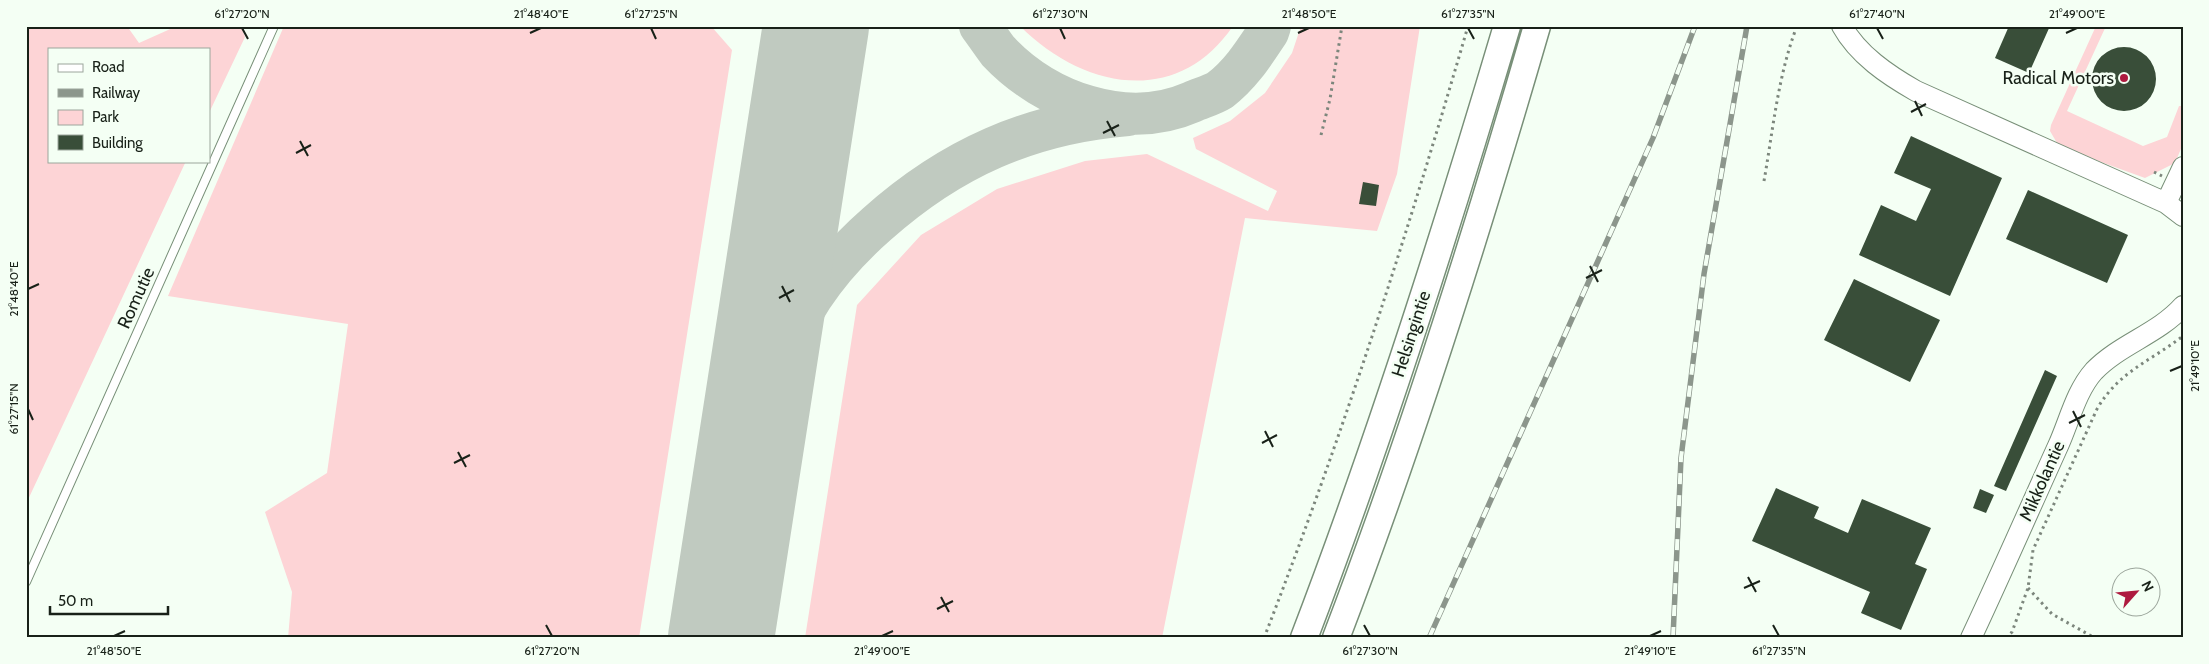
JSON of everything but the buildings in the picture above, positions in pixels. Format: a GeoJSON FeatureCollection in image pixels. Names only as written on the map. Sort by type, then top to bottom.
{"type":"FeatureCollection","features":[{"type":"Feature","properties":{"kind":"highway","name":"Helsingintie"},"geometry":{"type":"LineString","coordinates":[[1304,638],[1414,326],[1507,26]]}},
{"type":"Feature","properties":{"kind":"highway","name":"Helsingintie"},"geometry":{"type":"LineString","coordinates":[[1336,638],[1411,434],[1456,298],[1538,26]]}},
{"type":"Feature","properties":{"kind":"street"},"geometry":{"type":"LineString","coordinates":[[1842,26],[1866,55],[1888,74],[1916,91],[2166,203],[2183,216]]}},
{"type":"Feature","properties":{"kind":"street"},"geometry":{"type":"LineString","coordinates":[[2166,203],[2183,167]]}},
{"type":"Feature","properties":{"kind":"street","name":"Mikkolantie"},"geometry":{"type":"LineString","coordinates":[[1971,638],[2058,447],[2079,394],[2093,372],[2112,355],[2161,326],[2183,306]]}},
{"type":"Feature","properties":{"kind":"lane","name":"Romutie"},"geometry":{"type":"LineString","coordinates":[[26,582],[274,26]]}},
{"type":"Feature","properties":{"kind":"path"},"geometry":{"type":"LineString","coordinates":[[1321,135],[1330,99],[1342,26]]}},
{"type":"Feature","properties":{"kind":"path"},"geometry":{"type":"LineString","coordinates":[[1264,638],[1353,395],[1434,141],[1468,26]]}},
{"type":"Feature","properties":{"kind":"path"},"geometry":{"type":"LineString","coordinates":[[1764,181],[1782,78],[1790,43],[1797,26]]}},
{"type":"Feature","properties":{"kind":"path"},"geometry":{"type":"LineString","coordinates":[[2006,638],[2012,632],[2028,588],[2034,550],[2096,409],[2105,394],[2118,380],[2183,336]]}},
{"type":"Feature","properties":{"kind":"path"},"geometry":{"type":"LineString","coordinates":[[2028,588],[2052,614],[2095,638]]}},
{"type":"Feature","properties":{"kind":"green space"},"geometry":{"type":"Polygon","coordinates":[[[26,26],[127,26],[139,43],[177,26],[241,26],[245,37],[210,111],[210,48],[48,48],[48,162],[186,162],[26,504],[26,26]]]}},
{"type":"Feature","properties":{"kind":"green space"},"geometry":{"type":"Polygon","coordinates":[[[284,26],[711,26],[732,50],[639,638],[288,638],[292,592],[265,512],[327,473],[348,324],[168,296],[284,26]]]}},
{"type":"Feature","properties":{"kind":"green space"},"geometry":{"type":"Polygon","coordinates":[[[1020,26],[1233,26],[1210,52],[1185,69],[1158,79],[1129,80],[1100,75],[1072,64],[1045,47],[1020,26]]]}},
{"type":"Feature","properties":{"kind":"green space"},"geometry":{"type":"Polygon","coordinates":[[[1301,26],[1420,26],[1397,174],[1377,231],[1245,218],[1162,638],[805,638],[857,305],[921,235],[997,189],[1085,161],[1147,154],[1268,211],[1277,191],[1196,149],[1193,138],[1230,121],[1265,93],[1292,53],[1301,26]]]}},
{"type":"Feature","properties":{"kind":"green space"},"geometry":{"type":"Polygon","coordinates":[[[2096,26],[2106,26],[2067,111],[2143,146],[2167,137],[2179,106],[2183,106],[2183,144],[2175,163],[2145,178],[2057,143],[2050,131],[2096,26]]]}},
{"type":"Feature","properties":{"kind":"taxiway"},"geometry":{"type":"LineString","coordinates":[[980,26],[998,51],[1017,69],[1039,85],[1063,97],[1088,106],[1114,112],[1141,113],[1167,110],[1220,90],[1247,63],[1270,26]]}},
{"type":"Feature","properties":{"kind":"taxiway"},"geometry":{"type":"LineString","coordinates":[[753,436],[785,347],[802,313],[834,268],[877,224],[934,180],[994,148],[1058,126],[1092,119],[1128,115]]}},
{"type":"Feature","properties":{"kind":"runway"},"geometry":{"type":"LineString","coordinates":[[721,638],[816,26]]}},
{"type":"Feature","properties":{"kind":"railway"},"geometry":{"type":"LineString","coordinates":[[1429,638],[1653,138],[1695,26]]}},
{"type":"Feature","properties":{"kind":"railway"},"geometry":{"type":"LineString","coordinates":[[1673,638],[1681,458],[1704,274],[1747,26]]}},
{"type":"Feature","properties":{"kind":"place","name":"Radical Motors"},"geometry":{"type":"Point","coordinates":[2124,78]}}]}
